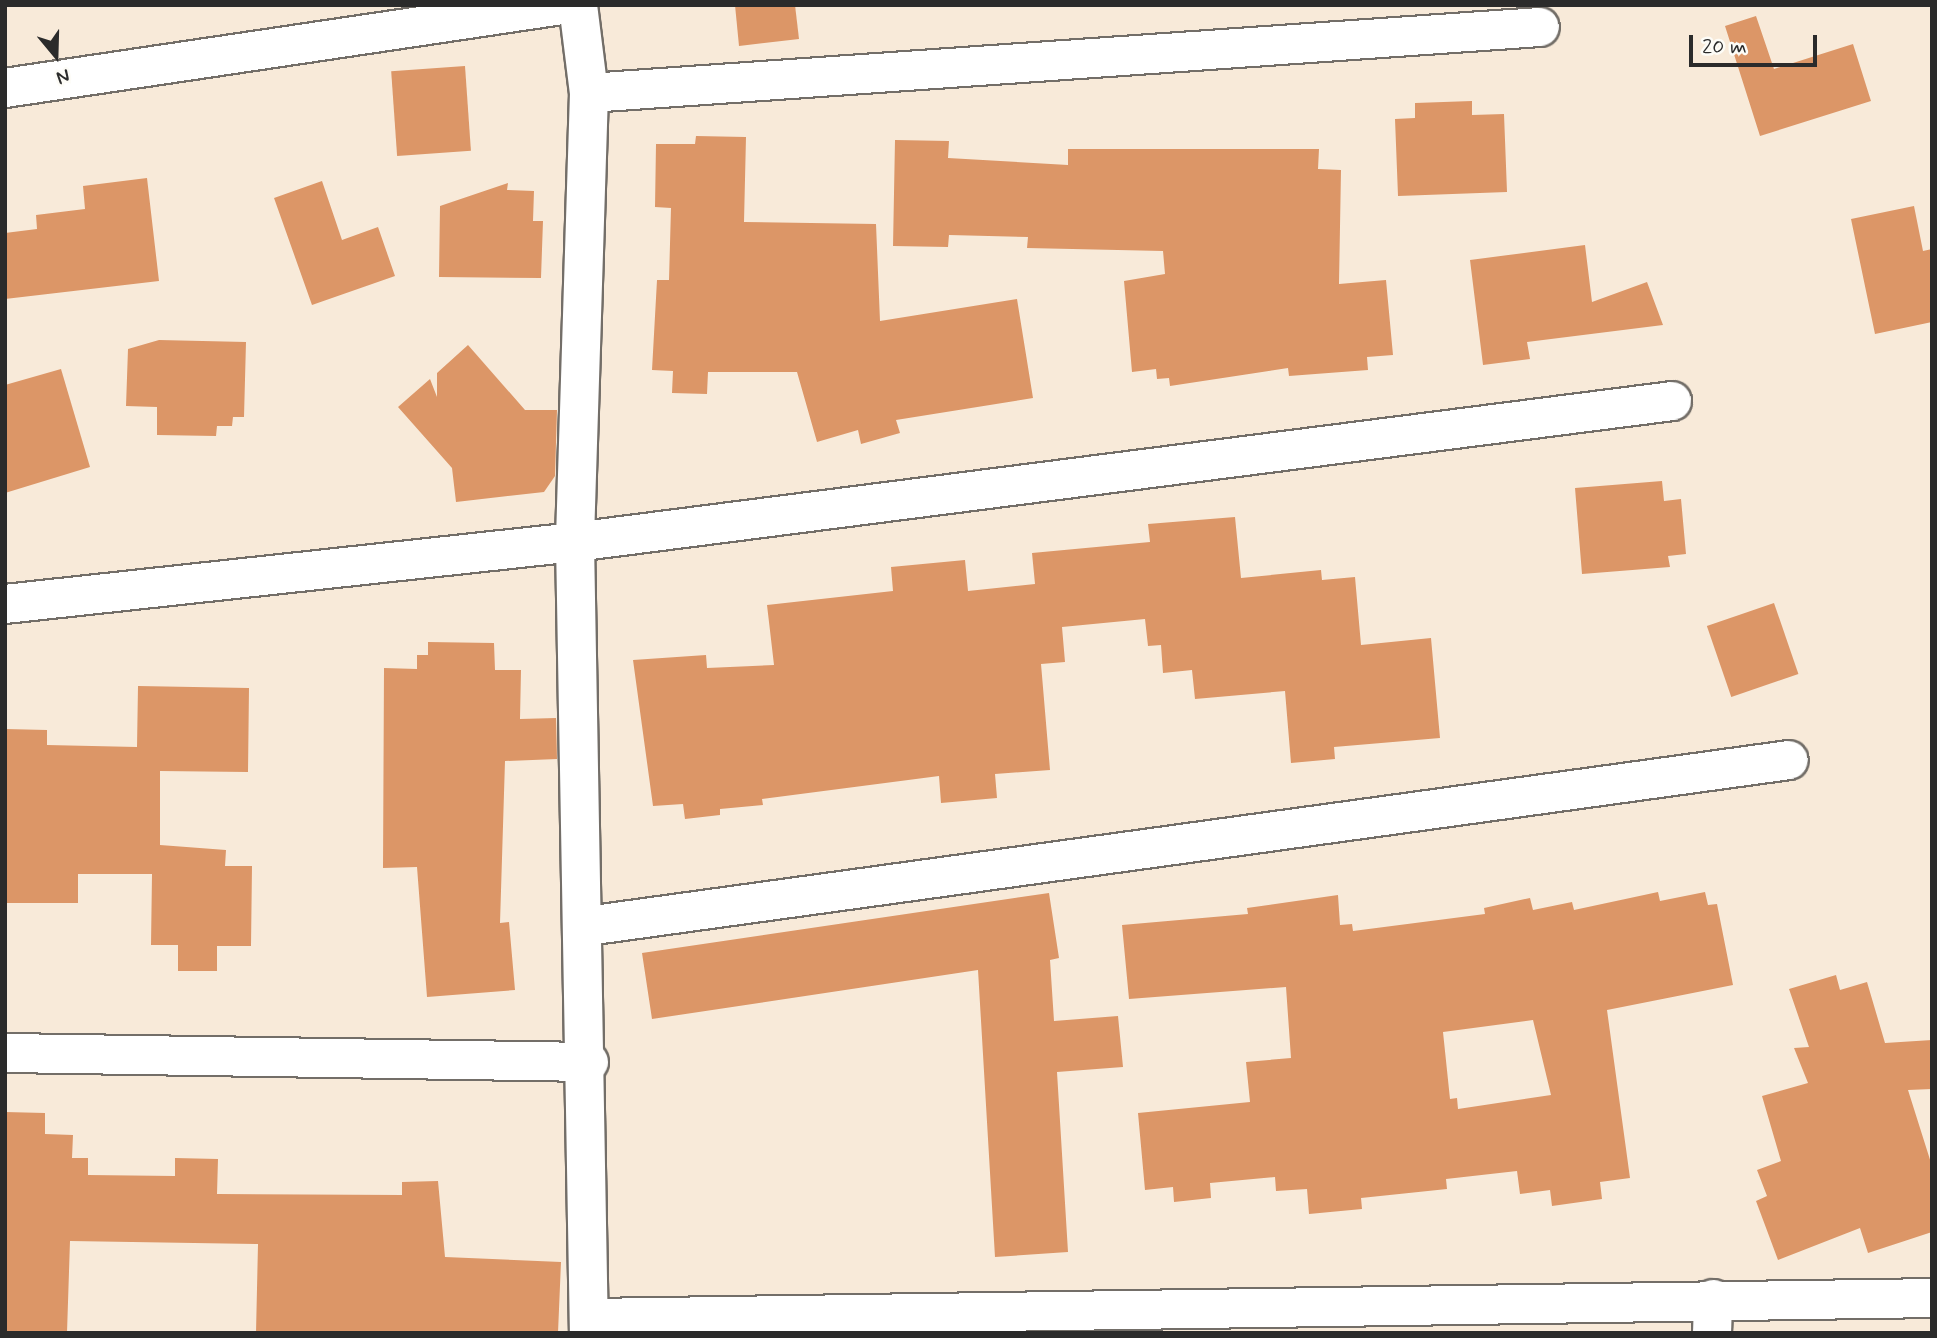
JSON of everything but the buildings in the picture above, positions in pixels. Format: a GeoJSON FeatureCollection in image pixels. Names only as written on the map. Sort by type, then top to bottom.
{"type":"FeatureCollection","features":[{"type":"Feature","properties":{"kind":"street"},"geometry":{"type":"LineString","coordinates":[[5,88],[562,5]]}},
{"type":"Feature","properties":{"kind":"street"},"geometry":{"type":"LineString","coordinates":[[578,5],[589,93],[575,542],[587,926],[589,1326],[1336,1317],[1713,1316],[1932,1298]]}},
{"type":"Feature","properties":{"kind":"street"},"geometry":{"type":"LineString","coordinates":[[589,93],[1540,27]]}},
{"type":"Feature","properties":{"kind":"street"},"geometry":{"type":"LineString","coordinates":[[5,604],[575,542],[1672,401]]}},
{"type":"Feature","properties":{"kind":"street"},"geometry":{"type":"LineString","coordinates":[[587,926],[1789,761]]}},
{"type":"Feature","properties":{"kind":"street"},"geometry":{"type":"LineString","coordinates":[[5,1053],[589,1062]]}}]}
